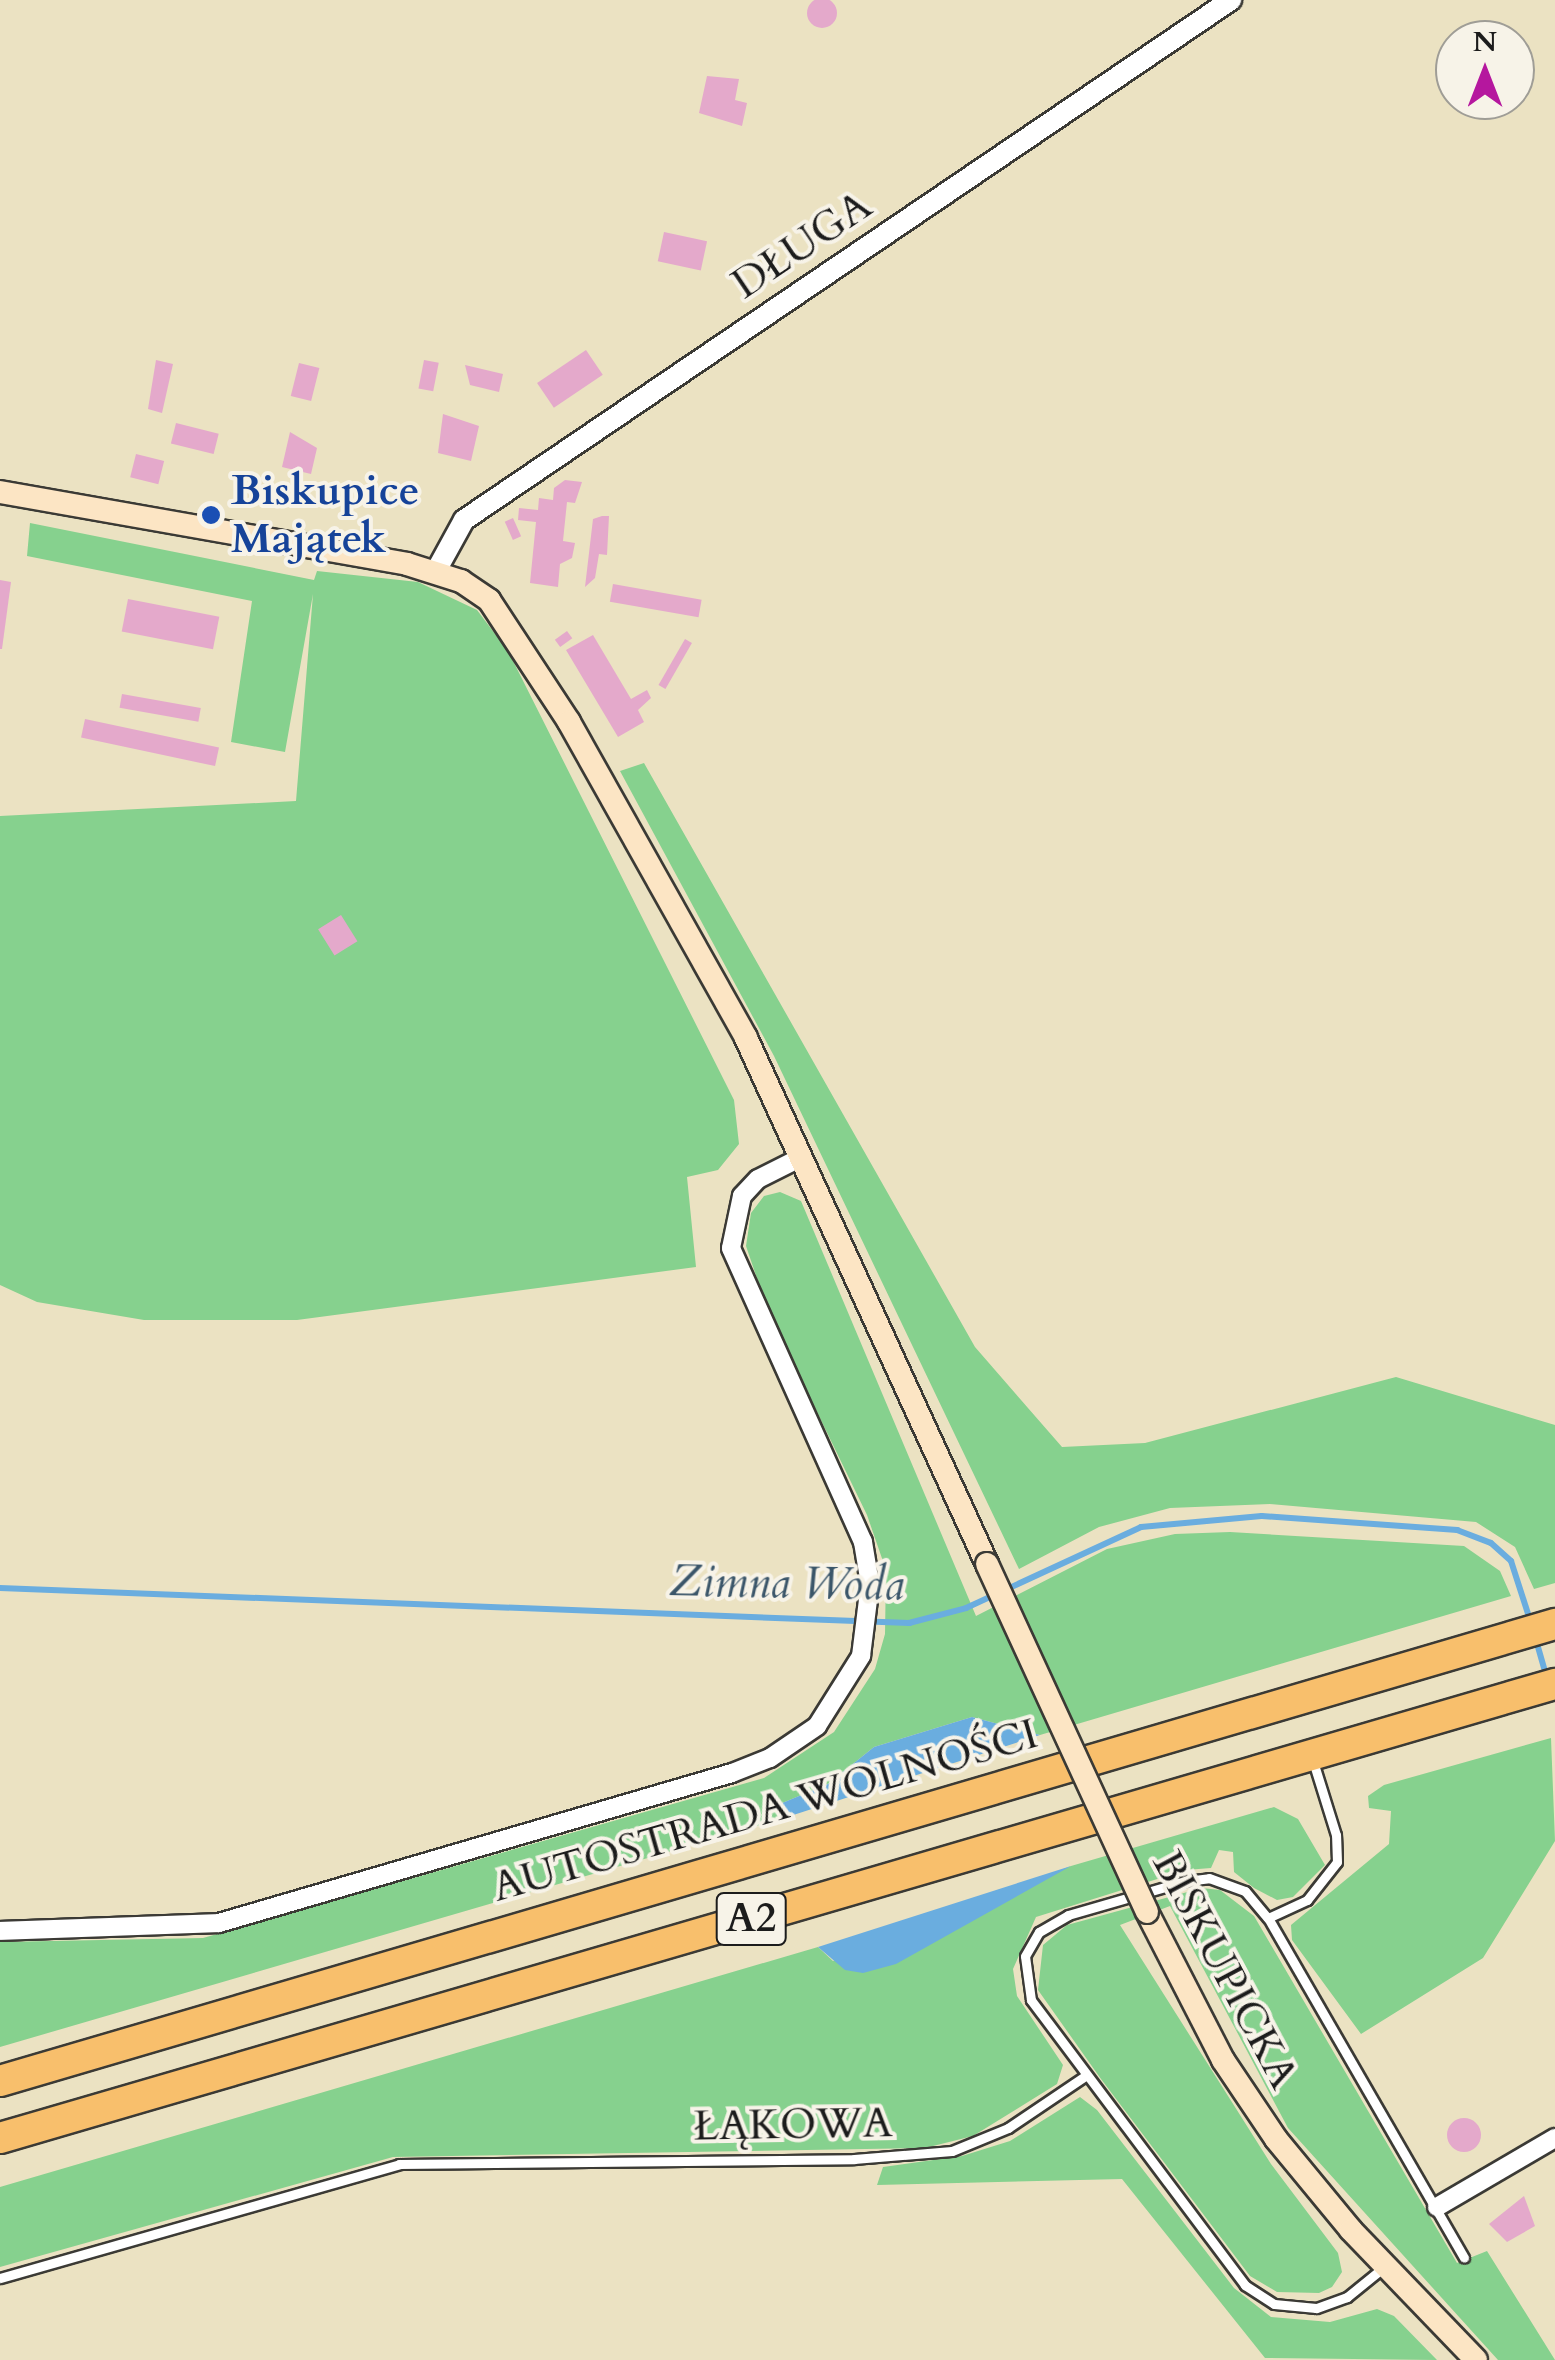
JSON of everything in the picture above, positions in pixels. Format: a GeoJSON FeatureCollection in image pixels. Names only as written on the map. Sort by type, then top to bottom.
{"type":"FeatureCollection","features":[{"type":"Feature","properties":{"kind":"highway","name":"AUTOSTRADA WOLNOŚCI"},"geometry":{"type":"LineString","coordinates":[[0,2081],[1555,1624]]}},
{"type":"Feature","properties":{"kind":"highway","name":"A2"},"geometry":{"type":"LineString","coordinates":[[0,2138],[1555,1684]]}},
{"type":"Feature","properties":{"kind":"main road"},"geometry":{"type":"LineString","coordinates":[[0,492],[436,571]]}},
{"type":"Feature","properties":{"kind":"main road","name":"BISKUPICKA"},"geometry":{"type":"LineString","coordinates":[[436,571],[489,600],[569,722],[694,938],[802,1158],[1147,1912],[1233,2076],[1276,2139],[1384,2266],[1476,2360]]}},
{"type":"Feature","properties":{"kind":"street","name":"DŁUGA"},"geometry":{"type":"LineString","coordinates":[[436,571],[464,520],[1231,0]]}},
{"type":"Feature","properties":{"kind":"street"},"geometry":{"type":"LineString","coordinates":[[0,1931],[219,1924],[732,1773],[770,1758],[817,1726],[861,1656],[870,1584],[848,1504],[731,1248],[738,1206],[750,1187],[802,1158]]}},
{"type":"Feature","properties":{"kind":"street"},"geometry":{"type":"LineString","coordinates":[[1437,2208],[1555,2138]]}},
{"type":"Feature","properties":{"kind":"lane"},"geometry":{"type":"LineString","coordinates":[[1268,1918],[1307,1900],[1337,1862],[1336,1834],[1311,1756]]}},
{"type":"Feature","properties":{"kind":"lane"},"geometry":{"type":"LineString","coordinates":[[1384,2266],[1358,2290],[1325,2306],[1291,2308],[1259,2295],[1227,2264],[1031,2000],[1025,1956],[1039,1932],[1068,1916],[1209,1878],[1245,1891],[1268,1918],[1464,2258]]}},
{"type":"Feature","properties":{"kind":"lane","name":"ŁĄKOWA"},"geometry":{"type":"LineString","coordinates":[[0,2278],[360,2172],[481,2161],[929,2155],[1008,2128],[1085,2076]]}},
{"type":"Feature","properties":{"kind":"green space"},"geometry":{"type":"Polygon","coordinates":[[[30,523],[314,580],[317,571],[418,582],[477,610],[508,651],[734,1100],[739,1144],[718,1170],[687,1177],[696,1267],[297,1320],[144,1320],[37,1302],[0,1285],[0,816],[296,801],[313,594],[285,752],[231,742],[252,601],[27,556],[30,523]]]}},
{"type":"Feature","properties":{"kind":"green space"},"geometry":{"type":"Polygon","coordinates":[[[644,763],[975,1347],[1062,1447],[1145,1443],[1396,1377],[1555,1425],[1555,1583],[1534,1589],[1515,1547],[1476,1522],[1270,1504],[1170,1508],[1099,1527],[1019,1569],[774,1056],[620,771],[644,763]]]}},
{"type":"Feature","properties":{"kind":"green space"},"geometry":{"type":"Polygon","coordinates":[[[780,1192],[801,1201],[976,1616],[1107,1549],[1175,1534],[1230,1532],[1464,1546],[1500,1571],[1511,1596],[1040,1735],[972,1717],[874,1747],[828,1784],[775,1806],[781,1819],[0,2047],[0,1942],[203,1938],[764,1778],[834,1732],[875,1669],[885,1634],[886,1570],[867,1515],[768,1311],[746,1246],[751,1213],[764,1196],[780,1192]]]}},
{"type":"Feature","properties":{"kind":"green space"},"geometry":{"type":"Polygon","coordinates":[[[1551,1738],[1555,1841],[1483,1958],[1361,2034],[1292,1940],[1291,1925],[1389,1844],[1391,1811],[1369,1808],[1368,1796],[1384,1785],[1551,1738]]]}},
{"type":"Feature","properties":{"kind":"green space"},"geometry":{"type":"Polygon","coordinates":[[[1274,1807],[1298,1819],[1325,1865],[1293,1897],[1277,1900],[1254,1888],[1234,1872],[1233,1852],[1219,1850],[1211,1868],[1186,1870],[1036,1917],[1013,1969],[1017,1996],[1063,2065],[1057,2084],[973,2136],[925,2148],[393,2157],[0,2267],[0,2187],[818,1947],[833,1961],[1071,1866],[1274,1807]]]}},
{"type":"Feature","properties":{"kind":"green space"},"geometry":{"type":"Polygon","coordinates":[[[1202,1888],[1220,1890],[1254,1916],[1457,2263],[1487,2251],[1555,2360],[1498,2360],[1288,2128],[1170,1906],[1120,1925],[1271,2164],[1338,2253],[1342,2272],[1332,2287],[1319,2293],[1277,2292],[1250,2276],[1101,2079],[1038,1990],[1043,1945],[1067,1925],[1202,1888]]]}},
{"type":"Feature","properties":{"kind":"green space"},"geometry":{"type":"Polygon","coordinates":[[[1080,2097],[1097,2110],[1234,2288],[1271,2317],[1330,2322],[1377,2309],[1394,2316],[1437,2360],[1265,2358],[1122,2179],[877,2185],[883,2167],[962,2156],[1010,2141],[1080,2097]]]}},
{"type":"Feature","properties":{"kind":"water"},"geometry":{"type":"Polygon","coordinates":[[[972,1717],[1040,1735],[781,1819],[775,1806],[828,1784],[874,1747],[972,1717]]]}},
{"type":"Feature","properties":{"kind":"water"},"geometry":{"type":"Polygon","coordinates":[[[1071,1866],[896,1964],[863,1973],[845,1970],[818,1947],[1071,1866]]]}},
{"type":"Feature","properties":{"kind":"building"},"geometry":{"type":"Polygon","coordinates":[[[822,-2],[833,2],[837,13],[833,24],[822,28],[811,24],[807,13],[811,2],[822,-2]]]}},
{"type":"Feature","properties":{"kind":"building"},"geometry":{"type":"Polygon","coordinates":[[[707,76],[739,79],[735,100],[747,103],[742,126],[699,113],[707,76]]]}},
{"type":"Feature","properties":{"kind":"building"},"geometry":{"type":"Polygon","coordinates":[[[664,232],[707,241],[701,270],[658,261],[664,232]]]}},
{"type":"Feature","properties":{"kind":"building"},"geometry":{"type":"Polygon","coordinates":[[[586,350],[603,375],[554,408],[537,383],[586,350]]]}},
{"type":"Feature","properties":{"kind":"building"},"geometry":{"type":"Polygon","coordinates":[[[156,360],[173,364],[162,413],[148,409],[156,360]]]}},
{"type":"Feature","properties":{"kind":"building"},"geometry":{"type":"Polygon","coordinates":[[[424,360],[439,363],[433,391],[418,388],[424,360]]]}},
{"type":"Feature","properties":{"kind":"building"},"geometry":{"type":"Polygon","coordinates":[[[299,363],[319,368],[311,401],[291,396],[299,363]]]}},
{"type":"Feature","properties":{"kind":"building"},"geometry":{"type":"Polygon","coordinates":[[[465,365],[503,374],[499,392],[470,385],[465,365]]]}},
{"type":"Feature","properties":{"kind":"building"},"geometry":{"type":"Polygon","coordinates":[[[443,414],[479,426],[471,461],[438,453],[443,414]]]}},
{"type":"Feature","properties":{"kind":"building"},"geometry":{"type":"Polygon","coordinates":[[[176,423],[219,434],[214,454],[171,443],[176,423]]]}},
{"type":"Feature","properties":{"kind":"building"},"geometry":{"type":"Polygon","coordinates":[[[290,432],[317,448],[311,474],[282,467],[290,432]]]}},
{"type":"Feature","properties":{"kind":"building"},"geometry":{"type":"Polygon","coordinates":[[[136,454],[164,461],[158,484],[130,477],[136,454]]]}},
{"type":"Feature","properties":{"kind":"building"},"geometry":{"type":"Polygon","coordinates":[[[565,480],[582,482],[575,503],[567,502],[563,541],[575,543],[572,558],[560,564],[558,587],[530,583],[536,522],[518,520],[519,508],[538,510],[539,498],[553,500],[554,488],[565,480]]]}},
{"type":"Feature","properties":{"kind":"building"},"geometry":{"type":"Polygon","coordinates":[[[609,516],[607,555],[599,554],[595,578],[585,587],[593,519],[609,516]]]}},
{"type":"Feature","properties":{"kind":"building"},"geometry":{"type":"Polygon","coordinates":[[[513,518],[521,536],[513,540],[505,522],[513,518]]]}},
{"type":"Feature","properties":{"kind":"building"},"geometry":{"type":"Polygon","coordinates":[[[0,580],[11,582],[2,649],[0,649],[0,580]]]}},
{"type":"Feature","properties":{"kind":"building"},"geometry":{"type":"Polygon","coordinates":[[[613,584],[702,600],[699,617],[610,602],[613,584]]]}},
{"type":"Feature","properties":{"kind":"building"},"geometry":{"type":"Polygon","coordinates":[[[128,599],[219,617],[213,649],[122,631],[128,599]]]}},
{"type":"Feature","properties":{"kind":"building"},"geometry":{"type":"Polygon","coordinates":[[[567,631],[572,638],[560,647],[555,640],[567,631]]]}},
{"type":"Feature","properties":{"kind":"building"},"geometry":{"type":"Polygon","coordinates":[[[593,635],[631,699],[647,690],[651,698],[638,710],[644,722],[618,737],[566,650],[593,635]]]}},
{"type":"Feature","properties":{"kind":"building"},"geometry":{"type":"Polygon","coordinates":[[[685,639],[692,643],[665,689],[658,685],[685,639]]]}},
{"type":"Feature","properties":{"kind":"building"},"geometry":{"type":"Polygon","coordinates":[[[122,694],[201,708],[198,722],[120,708],[122,694]]]}},
{"type":"Feature","properties":{"kind":"building"},"geometry":{"type":"Polygon","coordinates":[[[85,719],[219,747],[215,766],[81,738],[85,719]]]}},
{"type":"Feature","properties":{"kind":"building"},"geometry":{"type":"Polygon","coordinates":[[[341,915],[357,941],[335,956],[318,929],[341,915]]]}},
{"type":"Feature","properties":{"kind":"building"},"geometry":{"type":"Polygon","coordinates":[[[1464,2118],[1476,2123],[1481,2135],[1476,2147],[1464,2152],[1452,2147],[1447,2135],[1452,2123],[1464,2118]]]}},
{"type":"Feature","properties":{"kind":"building"},"geometry":{"type":"Polygon","coordinates":[[[1524,2196],[1535,2226],[1507,2242],[1489,2224],[1524,2196]]]}},
{"type":"Feature","properties":{"kind":"waterway","name":"Zimna Woda"},"geometry":{"type":"LineString","coordinates":[[0,1588],[909,1623],[966,1608],[1141,1527],[1262,1516],[1457,1530],[1491,1543],[1511,1561],[1531,1623]]}},
{"type":"Feature","properties":{"kind":"waterway","name":"Zimna Woda"},"geometry":{"type":"LineString","coordinates":[[1536,1640],[1546,1676]]}},
{"type":"Feature","properties":{"kind":"place","name":"Biskupice Majątek"},"geometry":{"type":"Point","coordinates":[211,515]}}]}
